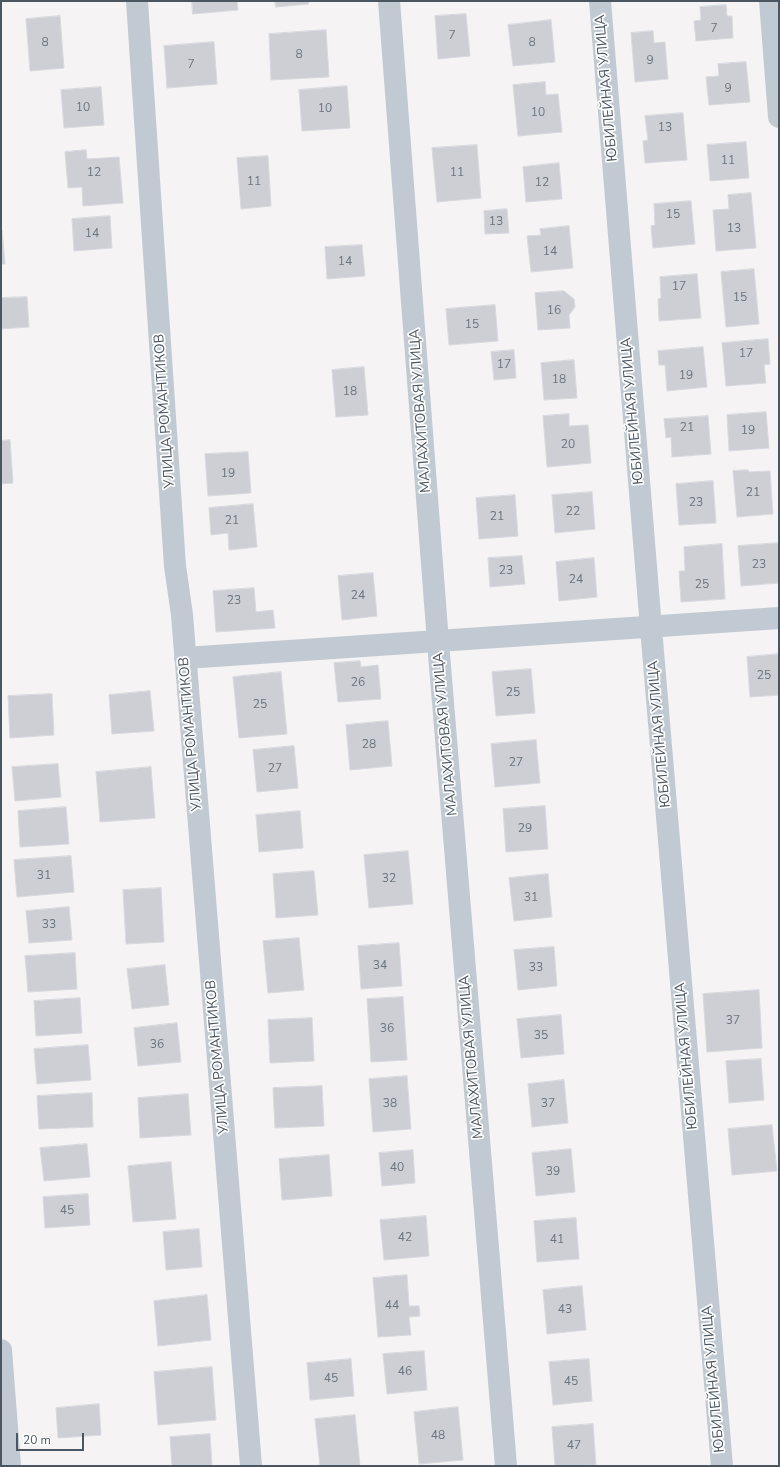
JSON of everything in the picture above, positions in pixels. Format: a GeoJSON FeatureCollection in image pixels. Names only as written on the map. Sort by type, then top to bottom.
{"type":"FeatureCollection","features":[{"type":"Feature","properties":{"kind":"street","name":"УЛИЦА РОМАНТИКОВ"},"geometry":{"type":"LineString","coordinates":[[137,1],[175,558],[182,615],[251,1466]]}},
{"type":"Feature","properties":{"kind":"street","name":"МАЛАХИТОВАЯ УЛИЦА"},"geometry":{"type":"LineString","coordinates":[[389,1],[438,642],[506,1466]]}},
{"type":"Feature","properties":{"kind":"street","name":"ЮБИЛЕЙНАЯ УЛИЦА"},"geometry":{"type":"LineString","coordinates":[[600,1],[651,628],[722,1466]]}},
{"type":"Feature","properties":{"kind":"street"},"geometry":{"type":"LineString","coordinates":[[770,1],[779,117]]}},
{"type":"Feature","properties":{"kind":"street"},"geometry":{"type":"LineString","coordinates":[[185,658],[651,628],[779,618]]}},
{"type":"Feature","properties":{"kind":"street"},"geometry":{"type":"LineString","coordinates":[[1,1350],[10,1466]]}},
{"type":"Feature","properties":{"kind":"building"},"geometry":{"type":"Polygon","coordinates":[[[192,1],[237,1],[238,10],[193,14],[192,1]]]}},
{"type":"Feature","properties":{"kind":"building"},"geometry":{"type":"Polygon","coordinates":[[[275,1],[308,1],[309,4],[276,7],[275,1]]]}},
{"type":"Feature","properties":{"kind":"building"},"geometry":{"type":"Polygon","coordinates":[[[726,5],[727,16],[732,16],[733,38],[696,41],[694,21],[701,20],[700,7],[726,5]]]}},
{"type":"Feature","properties":{"kind":"building"},"geometry":{"type":"Polygon","coordinates":[[[466,14],[470,56],[438,59],[435,16],[466,14]]]}},
{"type":"Feature","properties":{"kind":"building"},"geometry":{"type":"Polygon","coordinates":[[[60,16],[64,68],[30,71],[26,19],[60,16]]]}},
{"type":"Feature","properties":{"kind":"building"},"geometry":{"type":"Polygon","coordinates":[[[551,20],[555,62],[513,66],[508,25],[551,20]]]}},
{"type":"Feature","properties":{"kind":"building"},"geometry":{"type":"Polygon","coordinates":[[[326,30],[329,77],[271,80],[269,34],[326,30]]]}},
{"type":"Feature","properties":{"kind":"building"},"geometry":{"type":"Polygon","coordinates":[[[653,31],[654,43],[665,42],[668,79],[635,82],[631,33],[653,31]]]}},
{"type":"Feature","properties":{"kind":"building"},"geometry":{"type":"Polygon","coordinates":[[[214,42],[217,84],[167,88],[164,46],[214,42]]]}},
{"type":"Feature","properties":{"kind":"building"},"geometry":{"type":"Polygon","coordinates":[[[746,62],[750,102],[709,105],[706,77],[719,76],[718,64],[746,62]]]}},
{"type":"Feature","properties":{"kind":"building"},"geometry":{"type":"Polygon","coordinates":[[[545,82],[546,95],[558,94],[562,132],[518,136],[513,85],[545,82]]]}},
{"type":"Feature","properties":{"kind":"building"},"geometry":{"type":"Polygon","coordinates":[[[347,86],[350,128],[302,131],[299,90],[347,86]]]}},
{"type":"Feature","properties":{"kind":"building"},"geometry":{"type":"Polygon","coordinates":[[[101,87],[104,125],[64,128],[61,90],[101,87]]]}},
{"type":"Feature","properties":{"kind":"building"},"geometry":{"type":"Polygon","coordinates":[[[683,113],[687,160],[645,163],[643,141],[648,140],[645,116],[683,113]]]}},
{"type":"Feature","properties":{"kind":"building"},"geometry":{"type":"Polygon","coordinates":[[[746,142],[749,178],[710,181],[707,145],[746,142]]]}},
{"type":"Feature","properties":{"kind":"building"},"geometry":{"type":"Polygon","coordinates":[[[477,145],[481,198],[437,202],[432,148],[477,145]]]}},
{"type":"Feature","properties":{"kind":"building"},"geometry":{"type":"Polygon","coordinates":[[[86,150],[87,159],[119,157],[123,203],[83,206],[82,187],[68,188],[65,152],[86,150]]]}},
{"type":"Feature","properties":{"kind":"building"},"geometry":{"type":"Polygon","coordinates":[[[268,156],[271,206],[241,209],[237,158],[268,156]]]}},
{"type":"Feature","properties":{"kind":"building"},"geometry":{"type":"Polygon","coordinates":[[[559,163],[562,199],[526,202],[523,167],[559,163]]]}},
{"type":"Feature","properties":{"kind":"building"},"geometry":{"type":"Polygon","coordinates":[[[751,193],[756,248],[716,251],[713,210],[729,209],[728,195],[751,193]]]}},
{"type":"Feature","properties":{"kind":"building"},"geometry":{"type":"Polygon","coordinates":[[[691,201],[695,244],[653,248],[651,226],[655,225],[654,204],[691,201]]]}},
{"type":"Feature","properties":{"kind":"building"},"geometry":{"type":"Polygon","coordinates":[[[507,209],[509,233],[485,234],[484,211],[507,209]]]}},
{"type":"Feature","properties":{"kind":"building"},"geometry":{"type":"Polygon","coordinates":[[[110,216],[112,248],[74,251],[72,219],[110,216]]]}},
{"type":"Feature","properties":{"kind":"building"},"geometry":{"type":"Polygon","coordinates":[[[569,226],[573,268],[531,272],[527,236],[541,235],[540,229],[569,226]]]}},
{"type":"Feature","properties":{"kind":"building"},"geometry":{"type":"Polygon","coordinates":[[[2,230],[5,264],[1,264],[2,230]]]}},
{"type":"Feature","properties":{"kind":"building"},"geometry":{"type":"Polygon","coordinates":[[[362,245],[365,276],[327,279],[325,247],[362,245]]]}},
{"type":"Feature","properties":{"kind":"building"},"geometry":{"type":"Polygon","coordinates":[[[754,269],[759,324],[726,327],[721,272],[754,269]]]}},
{"type":"Feature","properties":{"kind":"building"},"geometry":{"type":"Polygon","coordinates":[[[697,274],[701,318],[659,321],[658,299],[661,298],[660,277],[697,274]]]}},
{"type":"Feature","properties":{"kind":"building"},"geometry":{"type":"Polygon","coordinates":[[[564,291],[574,299],[575,307],[569,315],[570,328],[538,330],[535,293],[564,291]]]}},
{"type":"Feature","properties":{"kind":"building"},"geometry":{"type":"Polygon","coordinates":[[[27,297],[29,327],[1,329],[1,298],[27,297]]]}},
{"type":"Feature","properties":{"kind":"building"},"geometry":{"type":"Polygon","coordinates":[[[495,305],[498,341],[449,345],[446,309],[495,305]]]}},
{"type":"Feature","properties":{"kind":"building"},"geometry":{"type":"Polygon","coordinates":[[[768,339],[770,364],[764,365],[766,383],[726,386],[722,343],[768,339]]]}},
{"type":"Feature","properties":{"kind":"building"},"geometry":{"type":"Polygon","coordinates":[[[703,347],[707,387],[667,391],[665,365],[659,365],[658,351],[703,347]]]}},
{"type":"Feature","properties":{"kind":"building"},"geometry":{"type":"Polygon","coordinates":[[[514,350],[516,378],[494,380],[491,352],[514,350]]]}},
{"type":"Feature","properties":{"kind":"building"},"geometry":{"type":"Polygon","coordinates":[[[574,360],[577,398],[544,400],[541,363],[574,360]]]}},
{"type":"Feature","properties":{"kind":"building"},"geometry":{"type":"Polygon","coordinates":[[[364,367],[368,415],[336,417],[332,370],[364,367]]]}},
{"type":"Feature","properties":{"kind":"building"},"geometry":{"type":"Polygon","coordinates":[[[766,412],[769,448],[729,451],[727,415],[766,412]]]}},
{"type":"Feature","properties":{"kind":"building"},"geometry":{"type":"Polygon","coordinates":[[[569,414],[569,426],[588,425],[591,463],[547,467],[543,416],[569,414]]]}},
{"type":"Feature","properties":{"kind":"building"},"geometry":{"type":"Polygon","coordinates":[[[708,416],[711,454],[672,457],[671,437],[666,438],[664,419],[708,416]]]}},
{"type":"Feature","properties":{"kind":"building"},"geometry":{"type":"Polygon","coordinates":[[[10,440],[13,483],[1,484],[1,441],[10,440]]]}},
{"type":"Feature","properties":{"kind":"building"},"geometry":{"type":"Polygon","coordinates":[[[248,452],[251,493],[208,496],[205,454],[248,452]]]}},
{"type":"Feature","properties":{"kind":"building"},"geometry":{"type":"Polygon","coordinates":[[[748,470],[749,472],[770,471],[773,514],[737,517],[733,471],[748,470]]]}},
{"type":"Feature","properties":{"kind":"building"},"geometry":{"type":"Polygon","coordinates":[[[713,481],[716,523],[679,525],[676,484],[713,481]]]}},
{"type":"Feature","properties":{"kind":"building"},"geometry":{"type":"Polygon","coordinates":[[[592,492],[595,529],[555,533],[552,495],[592,492]]]}},
{"type":"Feature","properties":{"kind":"building"},"geometry":{"type":"Polygon","coordinates":[[[515,495],[518,536],[479,539],[476,498],[515,495]]]}},
{"type":"Feature","properties":{"kind":"building"},"geometry":{"type":"Polygon","coordinates":[[[253,504],[257,547],[229,550],[228,533],[211,535],[209,508],[253,504]]]}},
{"type":"Feature","properties":{"kind":"building"},"geometry":{"type":"Polygon","coordinates":[[[779,543],[779,583],[741,586],[738,546],[779,543]]]}},
{"type":"Feature","properties":{"kind":"building"},"geometry":{"type":"Polygon","coordinates":[[[722,544],[725,599],[681,602],[679,571],[685,571],[684,547],[722,544]]]}},
{"type":"Feature","properties":{"kind":"building"},"geometry":{"type":"Polygon","coordinates":[[[522,556],[525,584],[490,587],[488,558],[522,556]]]}},
{"type":"Feature","properties":{"kind":"building"},"geometry":{"type":"Polygon","coordinates":[[[594,558],[597,597],[559,601],[556,562],[594,558]]]}},
{"type":"Feature","properties":{"kind":"building"},"geometry":{"type":"Polygon","coordinates":[[[373,573],[377,616],[342,620],[338,576],[373,573]]]}},
{"type":"Feature","properties":{"kind":"building"},"geometry":{"type":"Polygon","coordinates":[[[254,588],[256,612],[273,610],[275,628],[216,632],[213,591],[254,588]]]}},
{"type":"Feature","properties":{"kind":"building"},"geometry":{"type":"Polygon","coordinates":[[[779,654],[779,695],[750,697],[747,657],[779,654]]]}},
{"type":"Feature","properties":{"kind":"building"},"geometry":{"type":"Polygon","coordinates":[[[360,661],[361,667],[378,665],[381,699],[338,702],[334,663],[360,661]]]}},
{"type":"Feature","properties":{"kind":"building"},"geometry":{"type":"Polygon","coordinates":[[[531,669],[535,713],[496,716],[492,672],[531,669]]]}},
{"type":"Feature","properties":{"kind":"building"},"geometry":{"type":"Polygon","coordinates":[[[281,672],[287,734],[239,738],[233,677],[281,672]]]}},
{"type":"Feature","properties":{"kind":"building"},"geometry":{"type":"Polygon","coordinates":[[[150,691],[154,731],[112,734],[109,695],[150,691]]]}},
{"type":"Feature","properties":{"kind":"building"},"geometry":{"type":"Polygon","coordinates":[[[52,694],[54,735],[10,738],[8,696],[52,694]]]}},
{"type":"Feature","properties":{"kind":"building"},"geometry":{"type":"Polygon","coordinates":[[[388,721],[392,766],[350,770],[346,725],[388,721]]]}},
{"type":"Feature","properties":{"kind":"building"},"geometry":{"type":"Polygon","coordinates":[[[536,740],[540,783],[495,787],[491,744],[536,740]]]}},
{"type":"Feature","properties":{"kind":"building"},"geometry":{"type":"Polygon","coordinates":[[[294,746],[298,788],[257,792],[253,750],[294,746]]]}},
{"type":"Feature","properties":{"kind":"building"},"geometry":{"type":"Polygon","coordinates":[[[58,764],[61,797],[15,801],[12,767],[58,764]]]}},
{"type":"Feature","properties":{"kind":"building"},"geometry":{"type":"Polygon","coordinates":[[[151,767],[155,818],[100,822],[96,772],[151,767]]]}},
{"type":"Feature","properties":{"kind":"building"},"geometry":{"type":"Polygon","coordinates":[[[545,806],[548,849],[506,852],[503,809],[545,806]]]}},
{"type":"Feature","properties":{"kind":"building"},"geometry":{"type":"Polygon","coordinates":[[[66,807],[69,844],[20,847],[18,811],[66,807]]]}},
{"type":"Feature","properties":{"kind":"building"},"geometry":{"type":"Polygon","coordinates":[[[300,811],[303,848],[259,852],[256,815],[300,811]]]}},
{"type":"Feature","properties":{"kind":"building"},"geometry":{"type":"Polygon","coordinates":[[[408,851],[413,904],[369,908],[364,855],[408,851]]]}},
{"type":"Feature","properties":{"kind":"building"},"geometry":{"type":"Polygon","coordinates":[[[71,856],[74,892],[17,897],[14,860],[71,856]]]}},
{"type":"Feature","properties":{"kind":"building"},"geometry":{"type":"Polygon","coordinates":[[[314,871],[318,915],[276,918],[273,874],[314,871]]]}},
{"type":"Feature","properties":{"kind":"building"},"geometry":{"type":"Polygon","coordinates":[[[548,874],[552,917],[514,921],[509,878],[548,874]]]}},
{"type":"Feature","properties":{"kind":"building"},"geometry":{"type":"Polygon","coordinates":[[[161,888],[164,942],[126,944],[123,890],[161,888]]]}},
{"type":"Feature","properties":{"kind":"building"},"geometry":{"type":"Polygon","coordinates":[[[69,907],[72,940],[29,943],[26,911],[69,907]]]}},
{"type":"Feature","properties":{"kind":"building"},"geometry":{"type":"Polygon","coordinates":[[[299,938],[304,990],[268,993],[263,941],[299,938]]]}},
{"type":"Feature","properties":{"kind":"building"},"geometry":{"type":"Polygon","coordinates":[[[399,943],[402,986],[361,989],[358,946],[399,943]]]}},
{"type":"Feature","properties":{"kind":"building"},"geometry":{"type":"Polygon","coordinates":[[[554,947],[557,986],[518,990],[514,950],[554,947]]]}},
{"type":"Feature","properties":{"kind":"building"},"geometry":{"type":"Polygon","coordinates":[[[75,953],[77,989],[28,992],[25,956],[75,953]]]}},
{"type":"Feature","properties":{"kind":"building"},"geometry":{"type":"Polygon","coordinates":[[[165,965],[169,1005],[132,1009],[127,969],[165,965]]]}},
{"type":"Feature","properties":{"kind":"building"},"geometry":{"type":"Polygon","coordinates":[[[759,990],[762,1048],[707,1052],[703,994],[759,990]]]}},
{"type":"Feature","properties":{"kind":"building"},"geometry":{"type":"Polygon","coordinates":[[[403,997],[407,1060],[371,1062],[367,999],[403,997]]]}},
{"type":"Feature","properties":{"kind":"building"},"geometry":{"type":"Polygon","coordinates":[[[80,998],[82,1033],[36,1036],[34,1001],[80,998]]]}},
{"type":"Feature","properties":{"kind":"building"},"geometry":{"type":"Polygon","coordinates":[[[561,1015],[564,1054],[521,1058],[517,1019],[561,1015]]]}},
{"type":"Feature","properties":{"kind":"building"},"geometry":{"type":"Polygon","coordinates":[[[312,1018],[314,1061],[270,1063],[268,1020],[312,1018]]]}},
{"type":"Feature","properties":{"kind":"building"},"geometry":{"type":"Polygon","coordinates":[[[177,1023],[181,1062],[138,1066],[134,1028],[177,1023]]]}},
{"type":"Feature","properties":{"kind":"building"},"geometry":{"type":"Polygon","coordinates":[[[88,1045],[91,1080],[37,1084],[34,1049],[88,1045]]]}},
{"type":"Feature","properties":{"kind":"building"},"geometry":{"type":"Polygon","coordinates":[[[761,1059],[764,1100],[729,1103],[726,1061],[761,1059]]]}},
{"type":"Feature","properties":{"kind":"building"},"geometry":{"type":"Polygon","coordinates":[[[407,1076],[411,1129],[373,1132],[369,1079],[407,1076]]]}},
{"type":"Feature","properties":{"kind":"building"},"geometry":{"type":"Polygon","coordinates":[[[564,1080],[568,1123],[532,1127],[528,1084],[564,1080]]]}},
{"type":"Feature","properties":{"kind":"building"},"geometry":{"type":"Polygon","coordinates":[[[322,1086],[324,1126],[275,1128],[273,1088],[322,1086]]]}},
{"type":"Feature","properties":{"kind":"building"},"geometry":{"type":"Polygon","coordinates":[[[92,1093],[93,1127],[39,1129],[37,1096],[92,1093]]]}},
{"type":"Feature","properties":{"kind":"building"},"geometry":{"type":"Polygon","coordinates":[[[188,1094],[191,1135],[140,1138],[138,1098],[188,1094]]]}},
{"type":"Feature","properties":{"kind":"building"},"geometry":{"type":"Polygon","coordinates":[[[772,1125],[777,1171],[732,1175],[728,1129],[772,1125]]]}},
{"type":"Feature","properties":{"kind":"building"},"geometry":{"type":"Polygon","coordinates":[[[87,1144],[90,1177],[44,1181],[40,1148],[87,1144]]]}},
{"type":"Feature","properties":{"kind":"building"},"geometry":{"type":"Polygon","coordinates":[[[571,1149],[575,1192],[536,1196],[532,1153],[571,1149]]]}},
{"type":"Feature","properties":{"kind":"building"},"geometry":{"type":"Polygon","coordinates":[[[413,1150],[415,1183],[382,1186],[379,1153],[413,1150]]]}},
{"type":"Feature","properties":{"kind":"building"},"geometry":{"type":"Polygon","coordinates":[[[329,1155],[332,1196],[282,1200],[279,1159],[329,1155]]]}},
{"type":"Feature","properties":{"kind":"building"},"geometry":{"type":"Polygon","coordinates":[[[171,1162],[176,1219],[133,1222],[128,1166],[171,1162]]]}},
{"type":"Feature","properties":{"kind":"building"},"geometry":{"type":"Polygon","coordinates":[[[88,1194],[90,1225],[45,1228],[43,1197],[88,1194]]]}},
{"type":"Feature","properties":{"kind":"building"},"geometry":{"type":"Polygon","coordinates":[[[426,1216],[429,1256],[384,1260],[380,1220],[426,1216]]]}},
{"type":"Feature","properties":{"kind":"building"},"geometry":{"type":"Polygon","coordinates":[[[576,1218],[579,1259],[537,1262],[534,1221],[576,1218]]]}},
{"type":"Feature","properties":{"kind":"building"},"geometry":{"type":"Polygon","coordinates":[[[199,1229],[202,1267],[166,1270],[163,1232],[199,1229]]]}},
{"type":"Feature","properties":{"kind":"building"},"geometry":{"type":"Polygon","coordinates":[[[407,1275],[409,1306],[419,1306],[420,1316],[409,1317],[411,1335],[378,1337],[373,1278],[407,1275]]]}},
{"type":"Feature","properties":{"kind":"building"},"geometry":{"type":"Polygon","coordinates":[[[582,1286],[586,1330],[547,1334],[543,1290],[582,1286]]]}},
{"type":"Feature","properties":{"kind":"building"},"geometry":{"type":"Polygon","coordinates":[[[207,1295],[211,1340],[158,1346],[154,1301],[207,1295]]]}},
{"type":"Feature","properties":{"kind":"building"},"geometry":{"type":"Polygon","coordinates":[[[424,1351],[427,1390],[387,1394],[383,1354],[424,1351]]]}},
{"type":"Feature","properties":{"kind":"building"},"geometry":{"type":"Polygon","coordinates":[[[351,1359],[354,1396],[310,1400],[307,1363],[351,1359]]]}},
{"type":"Feature","properties":{"kind":"building"},"geometry":{"type":"Polygon","coordinates":[[[589,1359],[592,1401],[553,1405],[549,1362],[589,1359]]]}},
{"type":"Feature","properties":{"kind":"building"},"geometry":{"type":"Polygon","coordinates":[[[212,1367],[216,1420],[158,1425],[154,1372],[212,1367]]]}},
{"type":"Feature","properties":{"kind":"building"},"geometry":{"type":"Polygon","coordinates":[[[99,1404],[101,1435],[58,1438],[56,1408],[99,1404]]]}},
{"type":"Feature","properties":{"kind":"building"},"geometry":{"type":"Polygon","coordinates":[[[458,1407],[463,1460],[419,1464],[414,1412],[458,1407]]]}},
{"type":"Feature","properties":{"kind":"building"},"geometry":{"type":"Polygon","coordinates":[[[355,1415],[360,1466],[320,1466],[315,1419],[355,1415]]]}},
{"type":"Feature","properties":{"kind":"building"},"geometry":{"type":"Polygon","coordinates":[[[593,1424],[596,1465],[555,1466],[552,1427],[593,1424]]]}},
{"type":"Feature","properties":{"kind":"building"},"geometry":{"type":"Polygon","coordinates":[[[210,1434],[212,1466],[172,1466],[170,1437],[210,1434]]]}}]}
